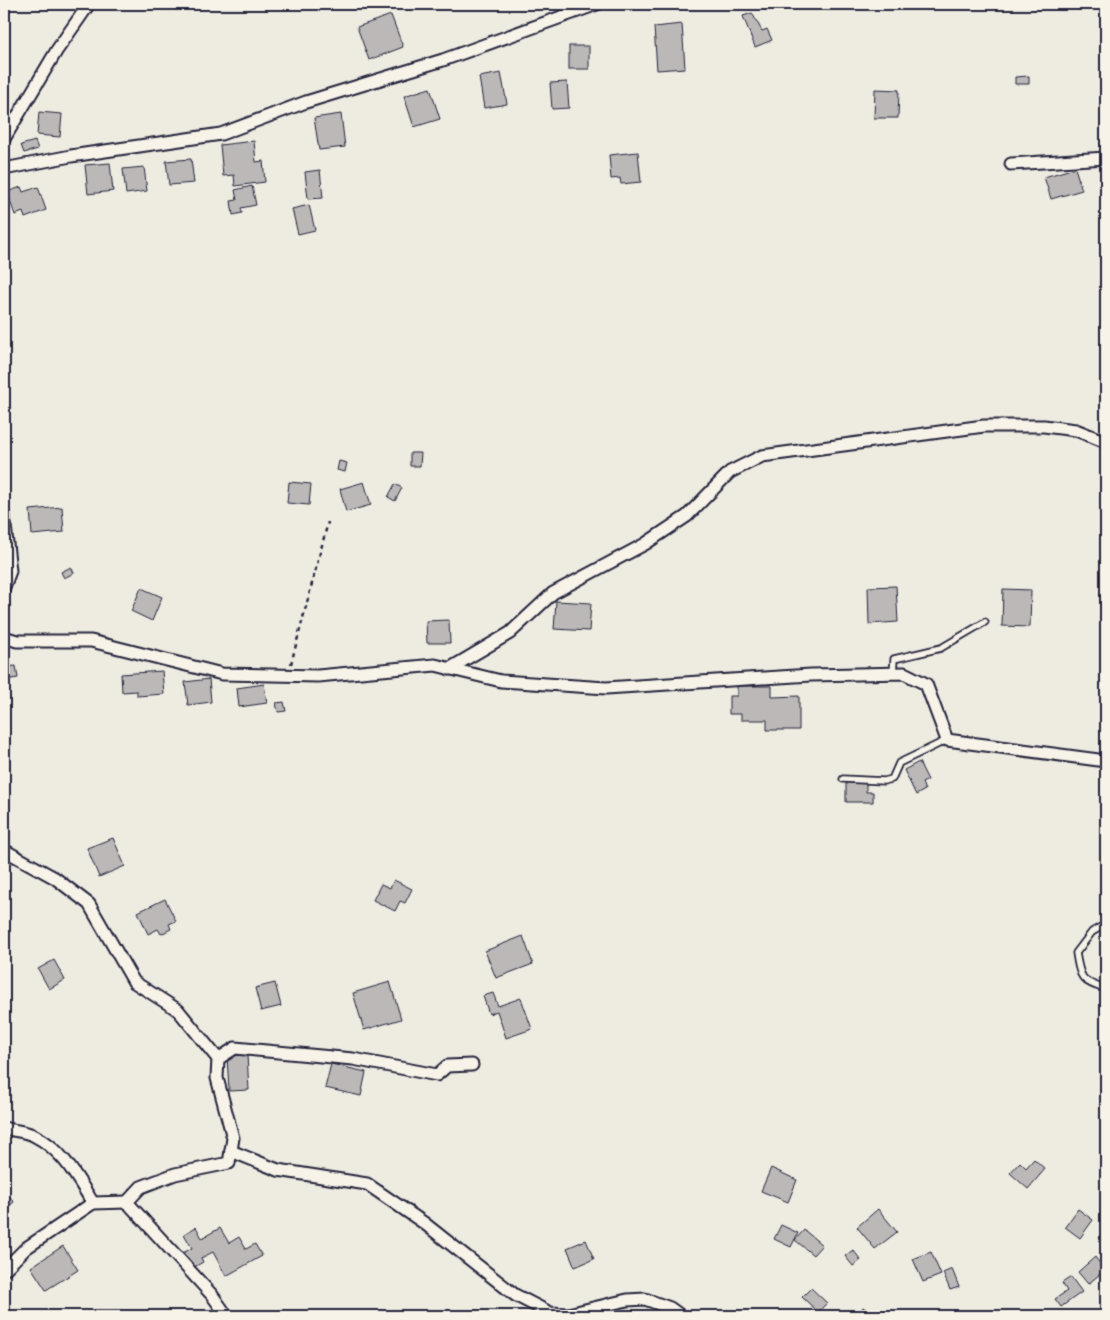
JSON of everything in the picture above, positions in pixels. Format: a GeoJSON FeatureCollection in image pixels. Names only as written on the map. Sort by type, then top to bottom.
{"type":"FeatureCollection","features":[{"type":"Feature","properties":{"kind":"street"},"geometry":{"type":"LineString","coordinates":[[4,139],[57,50],[90,4]]}},
{"type":"Feature","properties":{"kind":"street"},"geometry":{"type":"LineString","coordinates":[[4,170],[71,156],[221,134],[306,102],[443,60],[597,4]]}},
{"type":"Feature","properties":{"kind":"street"},"geometry":{"type":"LineString","coordinates":[[1011,164],[1106,158]]}},
{"type":"Feature","properties":{"kind":"street"},"geometry":{"type":"LineString","coordinates":[[449,669],[510,633],[553,593],[645,544],[687,516],[730,472],[762,456],[984,426],[1044,426],[1076,430],[1106,442]]}},
{"type":"Feature","properties":{"kind":"street"},"geometry":{"type":"LineString","coordinates":[[4,516],[10,571],[4,587]]}},
{"type":"Feature","properties":{"kind":"street"},"geometry":{"type":"LineString","coordinates":[[4,637],[17,641],[91,641],[222,674],[318,676],[435,665],[501,682],[606,688],[811,675],[904,673],[926,684],[947,740],[1106,761]]}},
{"type":"Feature","properties":{"kind":"street"},"geometry":{"type":"LineString","coordinates":[[4,850],[55,878],[88,904],[134,982],[178,1010],[218,1059],[217,1078],[233,1138],[228,1163],[175,1174],[141,1187],[127,1202],[94,1203],[26,1248],[4,1270]]}},
{"type":"Feature","properties":{"kind":"street"},"geometry":{"type":"LineString","coordinates":[[218,1059],[235,1048],[353,1059],[437,1075],[447,1066],[472,1065]]}},
{"type":"Feature","properties":{"kind":"street"},"geometry":{"type":"LineString","coordinates":[[4,1128],[34,1135],[56,1149],[70,1165],[94,1203]]}},
{"type":"Feature","properties":{"kind":"street"},"geometry":{"type":"LineString","coordinates":[[231,1151],[278,1170],[367,1184],[424,1224],[516,1295],[550,1312],[568,1314],[627,1300],[644,1299],[670,1308],[681,1316]]}},
{"type":"Feature","properties":{"kind":"street"},"geometry":{"type":"LineString","coordinates":[[127,1202],[212,1295],[227,1316]]}},
{"type":"Feature","properties":{"kind":"lane"},"geometry":{"type":"LineString","coordinates":[[893,674],[894,660],[940,648],[985,622]]}},
{"type":"Feature","properties":{"kind":"lane"},"geometry":{"type":"LineString","coordinates":[[843,779],[884,781],[892,779],[899,763],[947,740]]}},
{"type":"Feature","properties":{"kind":"lane"},"geometry":{"type":"LineString","coordinates":[[1106,924],[1092,932],[1076,953],[1080,976],[1090,984],[1106,988]]}},
{"type":"Feature","properties":{"kind":"path"},"geometry":{"type":"LineString","coordinates":[[288,675],[328,522]]}},
{"type":"Feature","properties":{"kind":"building"},"geometry":{"type":"Polygon","coordinates":[[[752,13],[762,31],[767,29],[772,40],[755,47],[743,16],[752,13]]]}},
{"type":"Feature","properties":{"kind":"building"},"geometry":{"type":"Polygon","coordinates":[[[391,15],[403,47],[369,60],[357,27],[391,15]]]}},
{"type":"Feature","properties":{"kind":"building"},"geometry":{"type":"Polygon","coordinates":[[[682,24],[685,68],[657,70],[654,27],[682,24]]]}},
{"type":"Feature","properties":{"kind":"building"},"geometry":{"type":"Polygon","coordinates":[[[569,46],[589,46],[589,69],[569,69],[569,46]]]}},
{"type":"Feature","properties":{"kind":"building"},"geometry":{"type":"Polygon","coordinates":[[[501,73],[507,104],[484,108],[479,77],[501,73]]]}},
{"type":"Feature","properties":{"kind":"building"},"geometry":{"type":"Polygon","coordinates":[[[1029,76],[1029,84],[1015,84],[1015,77],[1029,76]]]}},
{"type":"Feature","properties":{"kind":"building"},"geometry":{"type":"Polygon","coordinates":[[[567,82],[569,108],[552,109],[550,83],[567,82]]]}},
{"type":"Feature","properties":{"kind":"building"},"geometry":{"type":"Polygon","coordinates":[[[430,88],[440,119],[414,127],[404,96],[430,88]]]}},
{"type":"Feature","properties":{"kind":"building"},"geometry":{"type":"Polygon","coordinates":[[[875,89],[899,90],[898,118],[874,118],[875,89]]]}},
{"type":"Feature","properties":{"kind":"building"},"geometry":{"type":"Polygon","coordinates":[[[39,112],[62,114],[60,137],[37,135],[39,112]]]}},
{"type":"Feature","properties":{"kind":"building"},"geometry":{"type":"Polygon","coordinates":[[[341,114],[345,147],[319,150],[314,118],[341,114]]]}},
{"type":"Feature","properties":{"kind":"building"},"geometry":{"type":"Polygon","coordinates":[[[35,141],[38,149],[24,153],[21,145],[35,141]]]}},
{"type":"Feature","properties":{"kind":"building"},"geometry":{"type":"Polygon","coordinates":[[[254,141],[256,162],[263,161],[265,182],[235,186],[234,175],[223,176],[220,145],[254,141]]]}},
{"type":"Feature","properties":{"kind":"building"},"geometry":{"type":"Polygon","coordinates":[[[638,152],[641,182],[621,184],[620,178],[611,179],[609,155],[638,152]]]}},
{"type":"Feature","properties":{"kind":"building"},"geometry":{"type":"Polygon","coordinates":[[[191,159],[194,183],[169,185],[166,161],[191,159]]]}},
{"type":"Feature","properties":{"kind":"building"},"geometry":{"type":"Polygon","coordinates":[[[110,163],[113,191],[88,194],[85,165],[110,163]]]}},
{"type":"Feature","properties":{"kind":"building"},"geometry":{"type":"Polygon","coordinates":[[[144,167],[147,191],[126,194],[123,169],[144,167]]]}},
{"type":"Feature","properties":{"kind":"building"},"geometry":{"type":"Polygon","coordinates":[[[1075,168],[1082,190],[1051,199],[1044,177],[1075,168]]]}},
{"type":"Feature","properties":{"kind":"building"},"geometry":{"type":"Polygon","coordinates":[[[320,170],[323,198],[308,199],[305,172],[320,170]]]}},
{"type":"Feature","properties":{"kind":"building"},"geometry":{"type":"Polygon","coordinates":[[[252,186],[256,205],[241,208],[242,213],[233,215],[231,201],[237,200],[235,190],[252,186]]]}},
{"type":"Feature","properties":{"kind":"building"},"geometry":{"type":"Polygon","coordinates":[[[21,187],[23,192],[38,187],[46,210],[25,218],[23,212],[15,215],[7,192],[21,187]]]}},
{"type":"Feature","properties":{"kind":"building"},"geometry":{"type":"Polygon","coordinates":[[[309,205],[315,230],[298,234],[292,209],[309,205]]]}},
{"type":"Feature","properties":{"kind":"building"},"geometry":{"type":"Polygon","coordinates":[[[410,453],[421,453],[420,466],[410,466],[410,453]]]}},
{"type":"Feature","properties":{"kind":"building"},"geometry":{"type":"Polygon","coordinates":[[[339,461],[347,463],[345,472],[337,470],[339,461]]]}},
{"type":"Feature","properties":{"kind":"building"},"geometry":{"type":"Polygon","coordinates":[[[289,482],[311,484],[309,505],[287,503],[289,482]]]}},
{"type":"Feature","properties":{"kind":"building"},"geometry":{"type":"Polygon","coordinates":[[[364,482],[371,505],[346,512],[340,489],[364,482]]]}},
{"type":"Feature","properties":{"kind":"building"},"geometry":{"type":"Polygon","coordinates":[[[395,484],[402,488],[395,501],[388,497],[395,484]]]}},
{"type":"Feature","properties":{"kind":"building"},"geometry":{"type":"Polygon","coordinates":[[[62,507],[64,532],[32,535],[30,510],[62,507]]]}},
{"type":"Feature","properties":{"kind":"building"},"geometry":{"type":"Polygon","coordinates":[[[71,567],[74,573],[64,578],[61,572],[71,567]]]}},
{"type":"Feature","properties":{"kind":"building"},"geometry":{"type":"Polygon","coordinates":[[[896,586],[898,622],[869,624],[868,587],[896,586]]]}},
{"type":"Feature","properties":{"kind":"building"},"geometry":{"type":"Polygon","coordinates":[[[141,588],[162,597],[152,621],[131,611],[141,588]]]}},
{"type":"Feature","properties":{"kind":"building"},"geometry":{"type":"Polygon","coordinates":[[[1003,589],[1031,590],[1030,627],[1002,626],[1003,589]]]}},
{"type":"Feature","properties":{"kind":"building"},"geometry":{"type":"Polygon","coordinates":[[[556,601],[591,603],[589,631],[554,629],[556,601]]]}},
{"type":"Feature","properties":{"kind":"building"},"geometry":{"type":"Polygon","coordinates":[[[449,620],[450,643],[427,643],[426,621],[449,620]]]}},
{"type":"Feature","properties":{"kind":"building"},"geometry":{"type":"Polygon","coordinates":[[[16,666],[18,678],[5,680],[4,667],[16,666]]]}},
{"type":"Feature","properties":{"kind":"building"},"geometry":{"type":"Polygon","coordinates":[[[162,671],[164,694],[137,696],[137,691],[122,692],[121,674],[162,671]]]}},
{"type":"Feature","properties":{"kind":"building"},"geometry":{"type":"Polygon","coordinates":[[[209,679],[211,702],[188,705],[185,682],[209,679]]]}},
{"type":"Feature","properties":{"kind":"building"},"geometry":{"type":"Polygon","coordinates":[[[264,684],[267,703],[239,707],[237,688],[264,684]]]}},
{"type":"Feature","properties":{"kind":"building"},"geometry":{"type":"Polygon","coordinates":[[[737,686],[772,686],[772,697],[799,696],[799,730],[767,730],[767,720],[741,720],[741,714],[729,714],[729,696],[737,696],[737,686]]]}},
{"type":"Feature","properties":{"kind":"building"},"geometry":{"type":"Polygon","coordinates":[[[284,702],[286,711],[278,712],[276,703],[284,702]]]}},
{"type":"Feature","properties":{"kind":"building"},"geometry":{"type":"Polygon","coordinates":[[[919,762],[928,780],[922,783],[925,790],[916,795],[904,770],[919,762]]]}},
{"type":"Feature","properties":{"kind":"building"},"geometry":{"type":"Polygon","coordinates":[[[846,782],[866,782],[866,792],[873,792],[873,802],[846,802],[846,782]]]}},
{"type":"Feature","properties":{"kind":"building"},"geometry":{"type":"Polygon","coordinates":[[[113,838],[125,866],[99,877],[87,848],[113,838]]]}},
{"type":"Feature","properties":{"kind":"building"},"geometry":{"type":"Polygon","coordinates":[[[394,880],[412,889],[405,903],[400,901],[395,911],[373,900],[381,884],[390,888],[394,880]]]}},
{"type":"Feature","properties":{"kind":"building"},"geometry":{"type":"Polygon","coordinates":[[[165,899],[176,921],[169,924],[171,929],[161,934],[158,929],[148,934],[138,912],[165,899]]]}},
{"type":"Feature","properties":{"kind":"building"},"geometry":{"type":"Polygon","coordinates":[[[523,936],[533,964],[496,978],[485,951],[523,936]]]}},
{"type":"Feature","properties":{"kind":"building"},"geometry":{"type":"Polygon","coordinates":[[[54,960],[65,980],[49,989],[38,969],[54,960]]]}},
{"type":"Feature","properties":{"kind":"building"},"geometry":{"type":"Polygon","coordinates":[[[390,982],[401,1019],[364,1030],[353,993],[390,982]]]}},
{"type":"Feature","properties":{"kind":"building"},"geometry":{"type":"Polygon","coordinates":[[[275,983],[281,1006],[261,1011],[255,988],[275,983]]]}},
{"type":"Feature","properties":{"kind":"building"},"geometry":{"type":"Polygon","coordinates":[[[493,993],[498,1006],[521,998],[532,1029],[506,1038],[497,1011],[489,1014],[483,996],[493,993]]]}},
{"type":"Feature","properties":{"kind":"building"},"geometry":{"type":"Polygon","coordinates":[[[247,1055],[249,1090],[229,1091],[227,1056],[247,1055]]]}},
{"type":"Feature","properties":{"kind":"building"},"geometry":{"type":"Polygon","coordinates":[[[331,1064],[366,1072],[361,1096],[325,1088],[331,1064]]]}},
{"type":"Feature","properties":{"kind":"building"},"geometry":{"type":"Polygon","coordinates":[[[1034,1159],[1045,1169],[1028,1189],[1010,1173],[1020,1162],[1026,1168],[1034,1159]]]}},
{"type":"Feature","properties":{"kind":"building"},"geometry":{"type":"Polygon","coordinates":[[[771,1168],[797,1180],[788,1202],[761,1191],[771,1168]]]}},
{"type":"Feature","properties":{"kind":"building"},"geometry":{"type":"Polygon","coordinates":[[[4,1190],[14,1202],[4,1210],[4,1190]]]}},
{"type":"Feature","properties":{"kind":"building"},"geometry":{"type":"Polygon","coordinates":[[[878,1209],[897,1232],[875,1249],[857,1227],[878,1209]]]}},
{"type":"Feature","properties":{"kind":"building"},"geometry":{"type":"Polygon","coordinates":[[[1078,1209],[1093,1220],[1080,1238],[1065,1227],[1078,1209]]]}},
{"type":"Feature","properties":{"kind":"building"},"geometry":{"type":"Polygon","coordinates":[[[781,1225],[798,1233],[791,1247],[774,1239],[781,1225]]]}},
{"type":"Feature","properties":{"kind":"building"},"geometry":{"type":"Polygon","coordinates":[[[196,1227],[202,1238],[220,1228],[229,1243],[239,1237],[246,1249],[255,1244],[262,1256],[226,1276],[213,1252],[201,1258],[203,1262],[191,1269],[183,1253],[192,1248],[184,1234],[196,1227]]]}},
{"type":"Feature","properties":{"kind":"building"},"geometry":{"type":"Polygon","coordinates":[[[804,1230],[822,1245],[813,1255],[795,1240],[804,1230]]]}},
{"type":"Feature","properties":{"kind":"building"},"geometry":{"type":"Polygon","coordinates":[[[586,1240],[594,1259],[575,1267],[567,1248],[586,1240]]]}},
{"type":"Feature","properties":{"kind":"building"},"geometry":{"type":"Polygon","coordinates":[[[63,1246],[78,1270],[46,1290],[31,1267],[63,1246]]]}},
{"type":"Feature","properties":{"kind":"building"},"geometry":{"type":"Polygon","coordinates":[[[853,1250],[861,1260],[853,1266],[845,1256],[853,1250]]]}},
{"type":"Feature","properties":{"kind":"building"},"geometry":{"type":"Polygon","coordinates":[[[931,1252],[941,1275],[923,1282],[913,1259],[931,1252]]]}},
{"type":"Feature","properties":{"kind":"building"},"geometry":{"type":"Polygon","coordinates":[[[1095,1257],[1105,1270],[1088,1284],[1078,1272],[1095,1257]]]}},
{"type":"Feature","properties":{"kind":"building"},"geometry":{"type":"Polygon","coordinates":[[[952,1269],[959,1287],[950,1290],[943,1273],[952,1269]]]}},
{"type":"Feature","properties":{"kind":"building"},"geometry":{"type":"Polygon","coordinates":[[[1071,1277],[1082,1292],[1061,1307],[1055,1299],[1067,1291],[1062,1283],[1071,1277]]]}},
{"type":"Feature","properties":{"kind":"building"},"geometry":{"type":"Polygon","coordinates":[[[811,1288],[827,1303],[818,1312],[802,1297],[811,1288]]]}},
{"type":"Feature","properties":{"kind":"building"},"geometry":{"type":"Polygon","coordinates":[[[863,1307],[874,1315],[856,1316],[863,1307]]]}}]}
